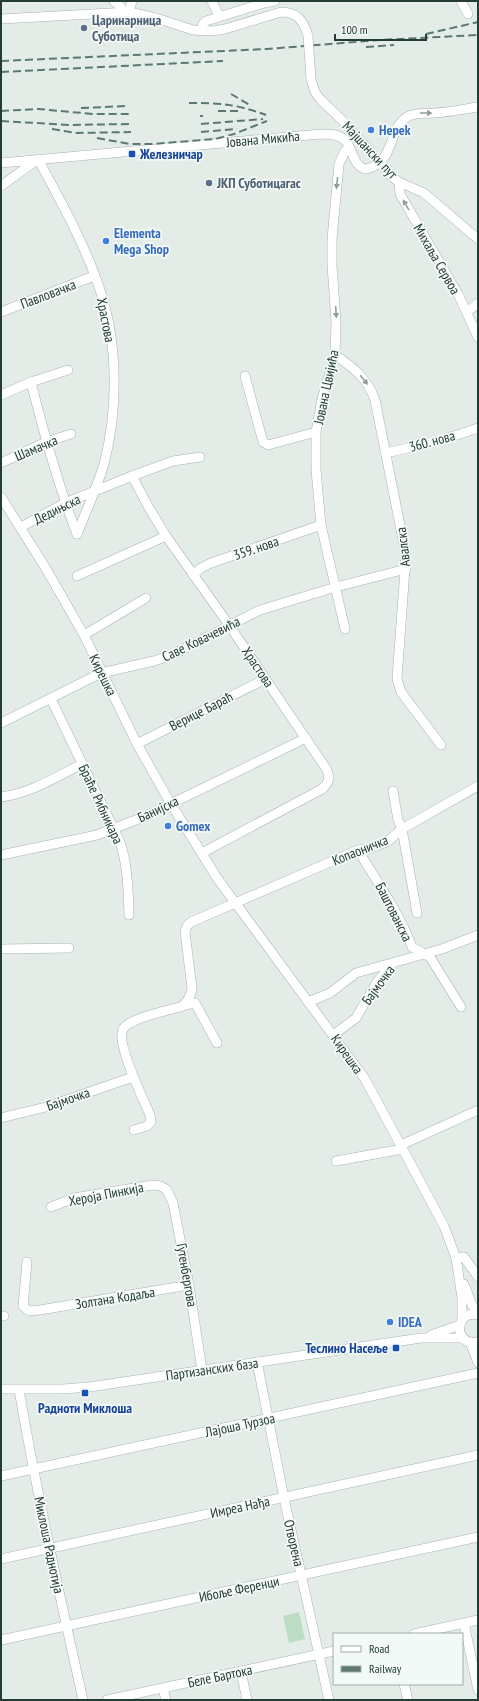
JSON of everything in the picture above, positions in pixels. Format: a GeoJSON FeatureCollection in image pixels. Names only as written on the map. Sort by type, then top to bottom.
{"type":"FeatureCollection","features":[{"type":"Feature","properties":{"kind":"street"},"geometry":{"type":"LineString","coordinates":[[114,1],[125,12]]}},
{"type":"Feature","properties":{"kind":"street"},"geometry":{"type":"LineString","coordinates":[[125,12],[132,1]]}},
{"type":"Feature","properties":{"kind":"street"},"geometry":{"type":"LineString","coordinates":[[212,1],[219,16]]}},
{"type":"Feature","properties":{"kind":"street"},"geometry":{"type":"LineString","coordinates":[[1,19],[125,12],[140,14],[201,31],[203,24],[219,16],[275,1]]}},
{"type":"Feature","properties":{"kind":"street"},"geometry":{"type":"LineString","coordinates":[[461,1],[468,14]]}},
{"type":"Feature","properties":{"kind":"street","name":"Мајшански пут"},"geometry":{"type":"LineString","coordinates":[[201,31],[224,29],[281,12],[286,12],[300,18],[306,26],[312,79],[320,99],[346,124],[390,175],[399,182],[424,194],[478,239]]}},
{"type":"Feature","properties":{"kind":"street"},"geometry":{"type":"LineString","coordinates":[[379,162],[385,158],[399,124],[407,117],[420,113],[434,113],[478,107]]}},
{"type":"Feature","properties":{"kind":"street","name":"Јована Микића"},"geometry":{"type":"LineString","coordinates":[[1,163],[321,134],[333,134],[344,140],[361,167],[369,168],[379,162]]}},
{"type":"Feature","properties":{"kind":"street","name":"Јована Цвијића"},"geometry":{"type":"LineString","coordinates":[[345,629],[321,525],[316,470],[316,432],[322,399],[335,355],[336,321],[332,265],[332,239],[339,164],[344,151],[349,147]]}},
{"type":"Feature","properties":{"kind":"street"},"geometry":{"type":"LineString","coordinates":[[1,186],[38,159]]}},
{"type":"Feature","properties":{"kind":"street","name":"Храстова"},"geometry":{"type":"LineString","coordinates":[[38,159],[71,222],[101,294],[112,354],[114,391],[108,447],[104,464],[77,534],[66,503]]}},
{"type":"Feature","properties":{"kind":"street","name":"Михаља Сервоа"},"geometry":{"type":"LineString","coordinates":[[399,182],[400,194],[459,296],[478,337]]}},
{"type":"Feature","properties":{"kind":"street","name":"Павловачка"},"geometry":{"type":"LineString","coordinates":[[1,312],[94,276]]}},
{"type":"Feature","properties":{"kind":"street"},"geometry":{"type":"LineString","coordinates":[[467,312],[478,303]]}},
{"type":"Feature","properties":{"kind":"street","name":"Авалска"},"geometry":{"type":"LineString","coordinates":[[335,355],[363,377],[375,400],[406,555],[398,679],[401,692],[441,744]]}},
{"type":"Feature","properties":{"kind":"street"},"geometry":{"type":"LineString","coordinates":[[1,395],[31,382],[68,370]]}},
{"type":"Feature","properties":{"kind":"street"},"geometry":{"type":"LineString","coordinates":[[244,376],[263,442],[265,444],[268,445],[316,432]]}},
{"type":"Feature","properties":{"kind":"street"},"geometry":{"type":"LineString","coordinates":[[31,382],[46,442],[66,503]]}},
{"type":"Feature","properties":{"kind":"street","name":"360. нова"},"geometry":{"type":"LineString","coordinates":[[386,453],[442,440],[478,428]]}},
{"type":"Feature","properties":{"kind":"street","name":"Шамачка"},"geometry":{"type":"LineString","coordinates":[[1,463],[46,442],[71,434]]}},
{"type":"Feature","properties":{"kind":"street"},"geometry":{"type":"LineString","coordinates":[[94,492],[173,461],[200,457]]}},
{"type":"Feature","properties":{"kind":"street","name":"Храстова"},"geometry":{"type":"LineString","coordinates":[[132,476],[166,536],[230,625],[306,738]]}},
{"type":"Feature","properties":{"kind":"street","name":"Дедињска"},"geometry":{"type":"LineString","coordinates":[[20,527],[66,503],[94,492]]}},
{"type":"Feature","properties":{"kind":"street","name":"Кирешка"},"geometry":{"type":"LineString","coordinates":[[1,499],[20,527],[84,636],[137,744],[171,804],[235,902],[364,1079],[402,1147],[444,1226],[456,1258],[462,1298],[460,1333],[470,1341],[478,1362]]}},
{"type":"Feature","properties":{"kind":"street","name":"359. нова"},"geometry":{"type":"LineString","coordinates":[[193,575],[201,568],[211,563],[321,525]]}},
{"type":"Feature","properties":{"kind":"street"},"geometry":{"type":"LineString","coordinates":[[76,576],[166,536]]}},
{"type":"Feature","properties":{"kind":"street","name":"Саве Ковачевића"},"geometry":{"type":"LineString","coordinates":[[2,720],[51,699],[102,673],[154,661],[174,654],[266,608],[336,587],[406,569]]}},
{"type":"Feature","properties":{"kind":"street"},"geometry":{"type":"LineString","coordinates":[[84,636],[146,598]]}},
{"type":"Feature","properties":{"kind":"street","name":"Верице Бараћ"},"geometry":{"type":"LineString","coordinates":[[137,744],[265,679]]}},
{"type":"Feature","properties":{"kind":"street","name":"Браће Рибникара"},"geometry":{"type":"LineString","coordinates":[[51,699],[120,842],[125,857],[127,872],[129,915]]}},
{"type":"Feature","properties":{"kind":"street"},"geometry":{"type":"LineString","coordinates":[[202,853],[322,789],[328,784],[329,777],[327,770],[306,738]]}},
{"type":"Feature","properties":{"kind":"street","name":"Банијска"},"geometry":{"type":"LineString","coordinates":[[1,855],[97,835],[113,829],[171,804],[306,738]]}},
{"type":"Feature","properties":{"kind":"street"},"geometry":{"type":"LineString","coordinates":[[1,797],[37,787],[82,764]]}},
{"type":"Feature","properties":{"kind":"street","name":"Копаоничка"},"geometry":{"type":"LineString","coordinates":[[235,902],[358,850],[368,849],[387,842],[402,829],[478,786]]}},
{"type":"Feature","properties":{"kind":"street"},"geometry":{"type":"LineString","coordinates":[[393,791],[398,820],[402,829],[417,913]]}},
{"type":"Feature","properties":{"kind":"street","name":"Баштованска"},"geometry":{"type":"LineString","coordinates":[[358,850],[389,898],[406,930],[412,947],[426,953],[430,957],[461,1007]]}},
{"type":"Feature","properties":{"kind":"street"},"geometry":{"type":"LineString","coordinates":[[217,1043],[193,999],[185,936],[187,926],[191,922],[235,902]]}},
{"type":"Feature","properties":{"kind":"street","name":"Бајмочка"},"geometry":{"type":"LineString","coordinates":[[333,1035],[356,1018],[377,982],[392,962],[442,949],[478,935]]}},
{"type":"Feature","properties":{"kind":"street"},"geometry":{"type":"LineString","coordinates":[[1,949],[69,948]]}},
{"type":"Feature","properties":{"kind":"street"},"geometry":{"type":"LineString","coordinates":[[308,1002],[330,993],[356,973],[392,962]]}},
{"type":"Feature","properties":{"kind":"street"},"geometry":{"type":"LineString","coordinates":[[134,1130],[147,1126],[151,1122],[150,1115],[133,1077],[121,1036],[122,1029],[132,1021],[183,1006],[193,999]]}},
{"type":"Feature","properties":{"kind":"street","name":"Бајмочка"},"geometry":{"type":"LineString","coordinates":[[1,1118],[46,1107],[133,1077]]}},
{"type":"Feature","properties":{"kind":"street"},"geometry":{"type":"LineString","coordinates":[[336,1162],[402,1147],[478,1110]]}},
{"type":"Feature","properties":{"kind":"street","name":"Хероја Пинкија"},"geometry":{"type":"LineString","coordinates":[[51,1207],[74,1198],[152,1185],[161,1186]]}},
{"type":"Feature","properties":{"kind":"street","name":"Гутенбергова"},"geometry":{"type":"LineString","coordinates":[[161,1186],[167,1190],[173,1203],[189,1285],[202,1370]]}},
{"type":"Feature","properties":{"kind":"street"},"geometry":{"type":"LineString","coordinates":[[456,1258],[464,1257],[478,1277]]}},
{"type":"Feature","properties":{"kind":"street","name":"Золтана Кодаља"},"geometry":{"type":"LineString","coordinates":[[26,1262],[23,1306],[29,1310],[40,1310],[189,1285]]}},
{"type":"Feature","properties":{"kind":"street","name":"Кирешка"},"geometry":{"type":"LineString","coordinates":[[459,1273],[472,1305],[478,1314]]}},
{"type":"Feature","properties":{"kind":"street","name":"Партизанских база"},"geometry":{"type":"LineString","coordinates":[[421,1338],[461,1322],[470,1314],[478,1314]]}},
{"type":"Feature","properties":{"kind":"street","name":"Партизанских база"},"geometry":{"type":"LineString","coordinates":[[1,1389],[19,1390],[89,1387],[421,1338],[470,1341]]}},
{"type":"Feature","properties":{"kind":"street","name":"Отворена"},"geometry":{"type":"LineString","coordinates":[[257,1362],[267,1419],[329,1700]]}},
{"type":"Feature","properties":{"kind":"street","name":"Лајоша Турзоа"},"geometry":{"type":"LineString","coordinates":[[1,1476],[478,1373]]}},
{"type":"Feature","properties":{"kind":"street","name":"Миклоша Раднотија"},"geometry":{"type":"LineString","coordinates":[[19,1390],[49,1548],[83,1700]]}},
{"type":"Feature","properties":{"kind":"street","name":"Имреа Нађа"},"geometry":{"type":"LineString","coordinates":[[1,1559],[478,1455]]}},
{"type":"Feature","properties":{"kind":"street","name":"Ибоље Ференци"},"geometry":{"type":"LineString","coordinates":[[1,1640],[478,1537]]}},
{"type":"Feature","properties":{"kind":"street"},"geometry":{"type":"LineString","coordinates":[[419,1633],[478,1620]]}},
{"type":"Feature","properties":{"kind":"street"},"geometry":{"type":"LineString","coordinates":[[464,1623],[478,1690]]}},
{"type":"Feature","properties":{"kind":"street","name":"Беле Бартока"},"geometry":{"type":"LineString","coordinates":[[107,1700],[333,1651]]}},
{"type":"Feature","properties":{"kind":"street"},"geometry":{"type":"LineString","coordinates":[[241,1671],[247,1700]]}},
{"type":"Feature","properties":{"kind":"street"},"geometry":{"type":"LineString","coordinates":[[404,1685],[408,1700]]}},
{"type":"Feature","properties":{"kind":"street"},"geometry":{"type":"LineString","coordinates":[[163,1688],[166,1700]]}},
{"type":"Feature","properties":{"kind":"green space"},"geometry":{"type":"Polygon","coordinates":[[[299,1612],[305,1639],[289,1643],[283,1616],[299,1612]]]}},
{"type":"Feature","properties":{"kind":"railway"},"geometry":{"type":"LineString","coordinates":[[426,34],[478,22]]}},
{"type":"Feature","properties":{"kind":"railway"},"geometry":{"type":"LineString","coordinates":[[1,61],[267,49],[380,40],[478,35]]}},
{"type":"Feature","properties":{"kind":"railway"},"geometry":{"type":"LineString","coordinates":[[366,47],[394,45]]}},
{"type":"Feature","properties":{"kind":"railway"},"geometry":{"type":"LineString","coordinates":[[1,72],[223,61]]}},
{"type":"Feature","properties":{"kind":"railway"},"geometry":{"type":"LineString","coordinates":[[231,94],[250,105]]}},
{"type":"Feature","properties":{"kind":"railway"},"geometry":{"type":"LineString","coordinates":[[189,103],[228,105],[246,108],[266,115]]}},
{"type":"Feature","properties":{"kind":"railway"},"geometry":{"type":"LineString","coordinates":[[81,108],[127,106]]}},
{"type":"Feature","properties":{"kind":"railway"},"geometry":{"type":"LineString","coordinates":[[1,111],[39,109],[93,114],[130,114]]}},
{"type":"Feature","properties":{"kind":"railway"},"geometry":{"type":"LineString","coordinates":[[218,111],[240,111]]}},
{"type":"Feature","properties":{"kind":"railway"},"geometry":{"type":"LineString","coordinates":[[201,124],[263,119]]}},
{"type":"Feature","properties":{"kind":"railway"},"geometry":{"type":"LineString","coordinates":[[1,121],[70,125],[130,124]]}},
{"type":"Feature","properties":{"kind":"railway"},"geometry":{"type":"LineString","coordinates":[[97,138],[130,144],[153,144],[215,139],[234,134],[267,121]]}},
{"type":"Feature","properties":{"kind":"railway"},"geometry":{"type":"LineString","coordinates":[[52,129],[76,133],[131,132]]}},
{"type":"Feature","properties":{"kind":"railway"},"geometry":{"type":"LineString","coordinates":[[201,132],[237,129]]}},
{"type":"Feature","properties":{"kind":"place","name":"Царинарница Суботица"},"geometry":{"type":"Point","coordinates":[84,28]}},
{"type":"Feature","properties":{"kind":"place","name":"Hepek"},"geometry":{"type":"Point","coordinates":[371,130]}},
{"type":"Feature","properties":{"kind":"place","name":"Железничар"},"geometry":{"type":"Point","coordinates":[132,154]}},
{"type":"Feature","properties":{"kind":"place","name":"ЈКП Суботицагас"},"geometry":{"type":"Point","coordinates":[209,183]}},
{"type":"Feature","properties":{"kind":"place","name":"Elementa Mega Shop"},"geometry":{"type":"Point","coordinates":[106,241]}},
{"type":"Feature","properties":{"kind":"place","name":"Gomex"},"geometry":{"type":"Point","coordinates":[168,826]}},
{"type":"Feature","properties":{"kind":"place","name":"IDEA"},"geometry":{"type":"Point","coordinates":[390,1322]}},
{"type":"Feature","properties":{"kind":"place","name":"Теслино Насеље"},"geometry":{"type":"Point","coordinates":[396,1348]}},
{"type":"Feature","properties":{"kind":"place","name":"Радноти Миклоша"},"geometry":{"type":"Point","coordinates":[85,1393]}}]}
